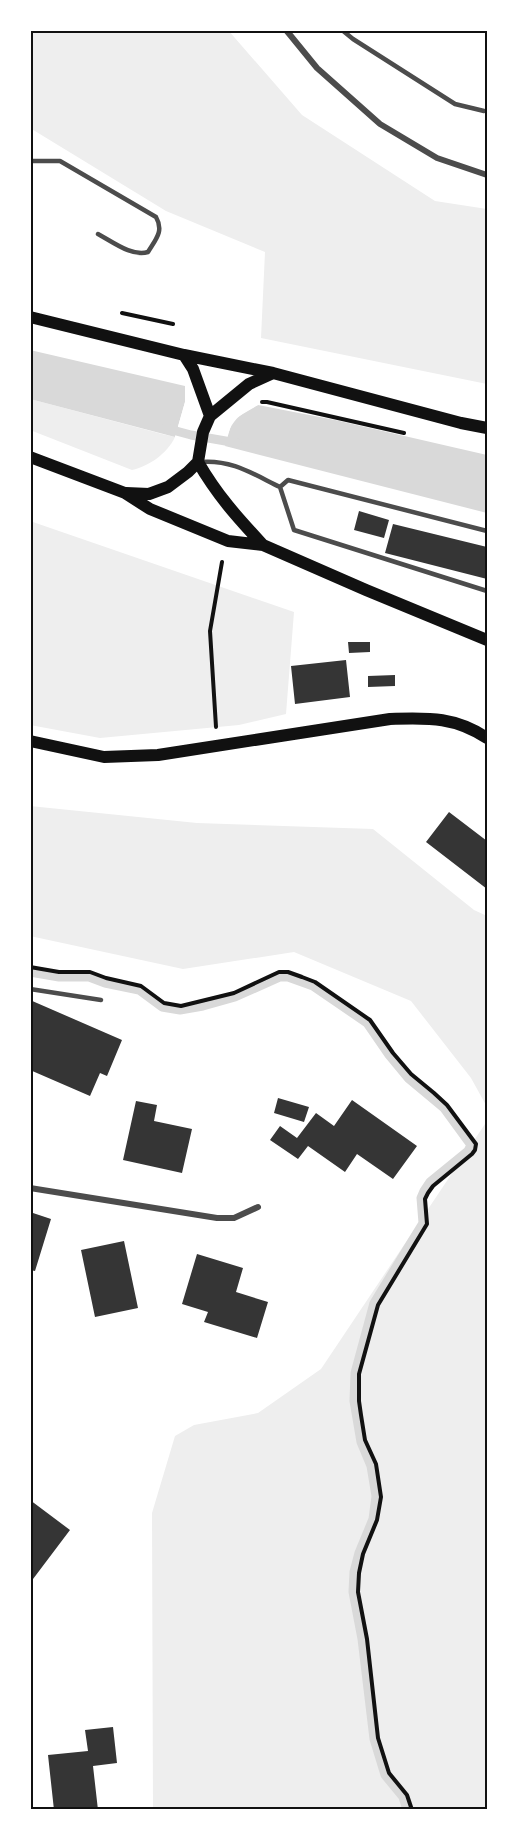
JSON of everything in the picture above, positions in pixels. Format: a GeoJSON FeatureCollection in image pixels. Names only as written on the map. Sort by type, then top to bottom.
{"type":"FeatureCollection","features":[{"type":"Feature","properties":{"kind":"main road"},"geometry":{"type":"LineString","coordinates":[[30,317],[184,355],[273,374],[487,428]]}},
{"type":"Feature","properties":{"kind":"main road"},"geometry":{"type":"LineString","coordinates":[[184,355],[193,369],[210,416]]}},
{"type":"Feature","properties":{"kind":"main road"},"geometry":{"type":"LineString","coordinates":[[262,545],[229,509],[198,462],[201,442],[210,416],[249,384],[273,374]]}},
{"type":"Feature","properties":{"kind":"main road"},"geometry":{"type":"LineString","coordinates":[[30,457],[125,493],[150,509],[228,541],[262,545],[487,640]]}},
{"type":"Feature","properties":{"kind":"main road"},"geometry":{"type":"LineString","coordinates":[[125,493],[149,494],[168,487],[198,462]]}},
{"type":"Feature","properties":{"kind":"main road"},"geometry":{"type":"LineString","coordinates":[[30,741],[104,757],[158,755],[390,719],[420,718],[438,718],[454,722],[487,738]]}},
{"type":"Feature","properties":{"kind":"street"},"geometry":{"type":"LineString","coordinates":[[286,30],[317,69],[380,124],[437,158],[487,175]]}},
{"type":"Feature","properties":{"kind":"street"},"geometry":{"type":"LineString","coordinates":[[30,1188],[217,1218],[234,1218],[258,1207]]}},
{"type":"Feature","properties":{"kind":"lane"},"geometry":{"type":"LineString","coordinates":[[342,30],[455,104],[484,111]]}},
{"type":"Feature","properties":{"kind":"lane"},"geometry":{"type":"LineString","coordinates":[[30,161],[60,161],[156,217],[160,225],[160,232],[148,252],[141,254],[132,252],[98,234]]}},
{"type":"Feature","properties":{"kind":"lane"},"geometry":{"type":"LineString","coordinates":[[198,462],[211,460],[233,464],[280,487],[294,530],[487,591]]}},
{"type":"Feature","properties":{"kind":"lane"},"geometry":{"type":"LineString","coordinates":[[280,487],[288,480],[487,531]]}},
{"type":"Feature","properties":{"kind":"lane"},"geometry":{"type":"LineString","coordinates":[[30,989],[101,1000]]}},
{"type":"Feature","properties":{"kind":"path"},"geometry":{"type":"LineString","coordinates":[[122,313],[173,324]]}},
{"type":"Feature","properties":{"kind":"path"},"geometry":{"type":"LineString","coordinates":[[256,403],[267,402],[412,434]]}},
{"type":"Feature","properties":{"kind":"path"},"geometry":{"type":"LineString","coordinates":[[218,746],[210,631],[225,554]]}},
{"type":"Feature","properties":{"kind":"path"},"geometry":{"type":"LineString","coordinates":[[181,1006],[234,993],[279,972],[288,972],[315,982],[370,1020],[393,1053],[411,1074],[447,1106],[476,1144],[472,1154],[433,1186],[425,1198],[427,1224],[378,1305],[360,1374],[359,1401],[365,1440],[375,1464],[381,1497],[377,1520],[363,1554],[358,1592],[367,1639],[378,1738],[389,1773],[406,1795],[412,1810]]}},
{"type":"Feature","properties":{"kind":"shaded area"},"geometry":{"type":"Polygon","coordinates":[[[30,30],[228,30],[302,115],[435,201],[487,209],[487,384],[261,338],[265,252],[166,211],[30,128],[30,30]]]}},
{"type":"Feature","properties":{"kind":"shaded area"},"geometry":{"type":"Polygon","coordinates":[[[30,350],[185,386],[185,402],[175,437],[30,399],[30,350]]]}},
{"type":"Feature","properties":{"kind":"shaded area"},"geometry":{"type":"Polygon","coordinates":[[[30,399],[175,437],[157,458],[145,466],[132,470],[30,430],[30,399]]]}},
{"type":"Feature","properties":{"kind":"shaded area"},"geometry":{"type":"Polygon","coordinates":[[[258,405],[487,455],[487,513],[225,446],[229,431],[235,421],[258,405]]]}},
{"type":"Feature","properties":{"kind":"shaded area"},"geometry":{"type":"Polygon","coordinates":[[[30,521],[294,612],[286,714],[239,725],[100,738],[30,725],[30,521]]]}},
{"type":"Feature","properties":{"kind":"shaded area"},"geometry":{"type":"Polygon","coordinates":[[[30,806],[197,823],[373,829],[474,910],[487,916],[487,1107],[471,1078],[411,1001],[294,952],[183,969],[30,936],[30,806]]]}},
{"type":"Feature","properties":{"kind":"shaded area"},"geometry":{"type":"Polygon","coordinates":[[[487,1121],[487,1810],[153,1810],[152,1513],[175,1436],[194,1425],[258,1413],[321,1369],[487,1121]]]}},
{"type":"Feature","properties":{"kind":"pier"},"geometry":{"type":"Polygon","coordinates":[[[185,386],[188,387],[188,402],[178,438],[175,437],[185,402],[185,386]]]}},
{"type":"Feature","properties":{"kind":"pier"},"geometry":{"type":"Polygon","coordinates":[[[253,404],[258,405],[236,418],[231,425],[225,446],[222,445],[228,424],[233,416],[253,404]]]}},
{"type":"Feature","properties":{"kind":"building"},"geometry":{"type":"Polygon","coordinates":[[[359,511],[389,520],[384,538],[354,530],[359,511]]]}},
{"type":"Feature","properties":{"kind":"building"},"geometry":{"type":"Polygon","coordinates":[[[393,524],[487,547],[487,579],[385,553],[393,524]]]}},
{"type":"Feature","properties":{"kind":"building"},"geometry":{"type":"Polygon","coordinates":[[[348,642],[370,642],[370,652],[349,653],[348,642]]]}},
{"type":"Feature","properties":{"kind":"building"},"geometry":{"type":"Polygon","coordinates":[[[346,660],[350,697],[295,704],[291,666],[346,660]]]}},
{"type":"Feature","properties":{"kind":"building"},"geometry":{"type":"Polygon","coordinates":[[[395,675],[395,686],[368,687],[368,676],[395,675]]]}},
{"type":"Feature","properties":{"kind":"building"},"geometry":{"type":"Polygon","coordinates":[[[449,812],[487,841],[487,889],[426,842],[449,812]]]}},
{"type":"Feature","properties":{"kind":"building"},"geometry":{"type":"Polygon","coordinates":[[[30,1000],[122,1040],[107,1076],[100,1073],[90,1096],[30,1070],[30,1000]]]}},
{"type":"Feature","properties":{"kind":"building"},"geometry":{"type":"Polygon","coordinates":[[[278,1098],[309,1107],[304,1122],[274,1113],[278,1098]]]}},
{"type":"Feature","properties":{"kind":"building"},"geometry":{"type":"Polygon","coordinates":[[[352,1100],[417,1146],[393,1179],[357,1154],[345,1172],[308,1146],[298,1159],[270,1140],[280,1126],[297,1138],[316,1113],[334,1126],[352,1100]]]}},
{"type":"Feature","properties":{"kind":"building"},"geometry":{"type":"Polygon","coordinates":[[[136,1101],[157,1105],[154,1121],[192,1129],[182,1173],[123,1160],[136,1101]]]}},
{"type":"Feature","properties":{"kind":"building"},"geometry":{"type":"Polygon","coordinates":[[[30,1212],[51,1219],[35,1271],[30,1270],[30,1212]]]}},
{"type":"Feature","properties":{"kind":"building"},"geometry":{"type":"Polygon","coordinates":[[[124,1241],[138,1308],[95,1317],[81,1250],[124,1241]]]}},
{"type":"Feature","properties":{"kind":"building"},"geometry":{"type":"Polygon","coordinates":[[[197,1254],[243,1268],[236,1292],[268,1302],[257,1338],[204,1322],[208,1312],[182,1304],[197,1254]]]}},
{"type":"Feature","properties":{"kind":"building"},"geometry":{"type":"Polygon","coordinates":[[[30,1500],[70,1530],[30,1583],[30,1500]]]}},
{"type":"Feature","properties":{"kind":"building"},"geometry":{"type":"Polygon","coordinates":[[[113,1727],[117,1763],[93,1766],[98,1810],[54,1810],[48,1755],[88,1751],[85,1730],[113,1727]]]}},
{"type":"Feature","properties":{"kind":"waterway"},"geometry":{"type":"LineString","coordinates":[[165,428],[237,443]]}},
{"type":"Feature","properties":{"kind":"waterway"},"geometry":{"type":"LineString","coordinates":[[30,972],[59,977],[89,977],[139,990],[162,1007],[180,1010],[235,997],[280,977],[288,977],[313,986],[367,1023],[408,1078],[444,1108],[471,1145],[468,1151],[430,1182],[424,1191],[421,1198],[423,1223],[374,1303],[355,1373],[354,1401],[361,1442],[371,1466],[376,1496],[373,1519],[354,1572],[353,1592],[362,1639],[374,1739],[385,1775],[403,1797],[407,1810]]}}]}
